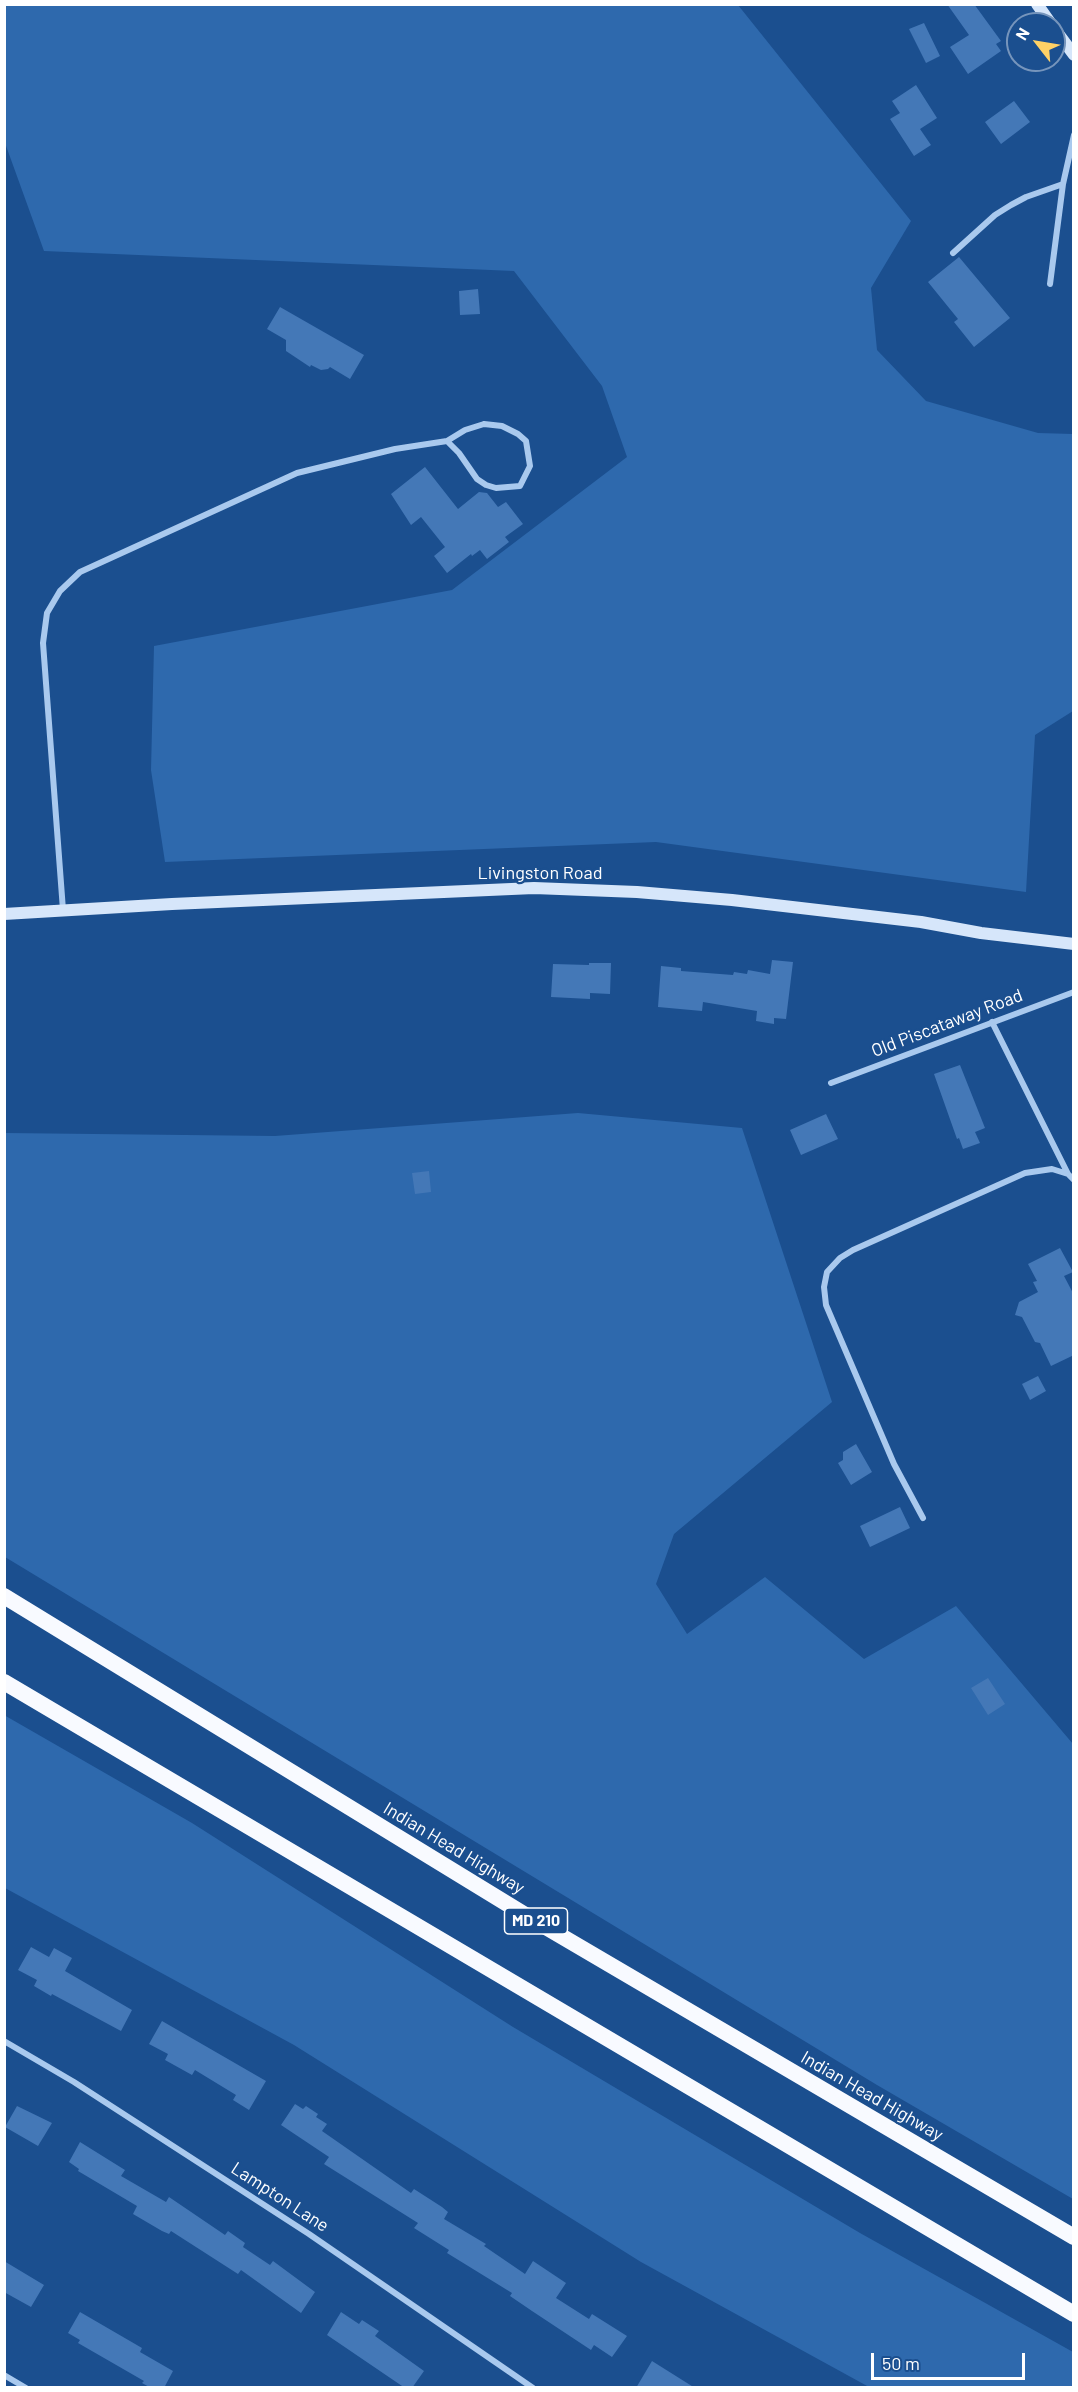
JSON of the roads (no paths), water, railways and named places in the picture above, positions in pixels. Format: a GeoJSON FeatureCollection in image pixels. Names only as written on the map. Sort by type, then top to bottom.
{"type":"FeatureCollection","features":[{"type":"Feature","properties":{"kind":"highway","name":"Indian Head Highway"},"geometry":{"type":"LineString","coordinates":[[4,1596],[527,1916],[1074,2237]]}},
{"type":"Feature","properties":{"kind":"highway"},"geometry":{"type":"LineString","coordinates":[[4,1682],[1074,2313]]}},
{"type":"Feature","properties":{"kind":"main road","name":"Livingston Road"},"geometry":{"type":"LineString","coordinates":[[4,914],[534,888],[626,891],[732,900],[921,922],[981,933],[1074,944]]}},
{"type":"Feature","properties":{"kind":"street"},"geometry":{"type":"LineString","coordinates":[[1050,284],[1063,184],[1074,135]]}},
{"type":"Feature","properties":{"kind":"street"},"geometry":{"type":"LineString","coordinates":[[953,253],[995,215],[1026,197],[1063,184]]}},
{"type":"Feature","properties":{"kind":"street"},"geometry":{"type":"LineString","coordinates":[[63,910],[43,644],[46,613],[60,591],[80,572],[297,473],[395,449],[447,441],[474,426],[493,424],[518,434],[526,441],[531,466],[520,486],[496,489],[477,479],[459,453],[447,441]]}},
{"type":"Feature","properties":{"kind":"street","name":"Old Piscataway Road"},"geometry":{"type":"LineString","coordinates":[[831,1083],[1074,992]]}},
{"type":"Feature","properties":{"kind":"street"},"geometry":{"type":"LineString","coordinates":[[992,1022],[1068,1174],[1074,1180]]}},
{"type":"Feature","properties":{"kind":"street"},"geometry":{"type":"LineString","coordinates":[[923,1518],[894,1464],[826,1305],[824,1287],[826,1272],[840,1258],[853,1250],[1025,1173],[1052,1169],[1068,1174]]}},
{"type":"Feature","properties":{"kind":"street","name":"Lampton Lane"},"geometry":{"type":"LineString","coordinates":[[4,2041],[74,2082],[309,2234],[533,2388]]}},
{"type":"Feature","properties":{"kind":"street"},"geometry":{"type":"LineString","coordinates":[[4,2375],[26,2388]]}}]}
